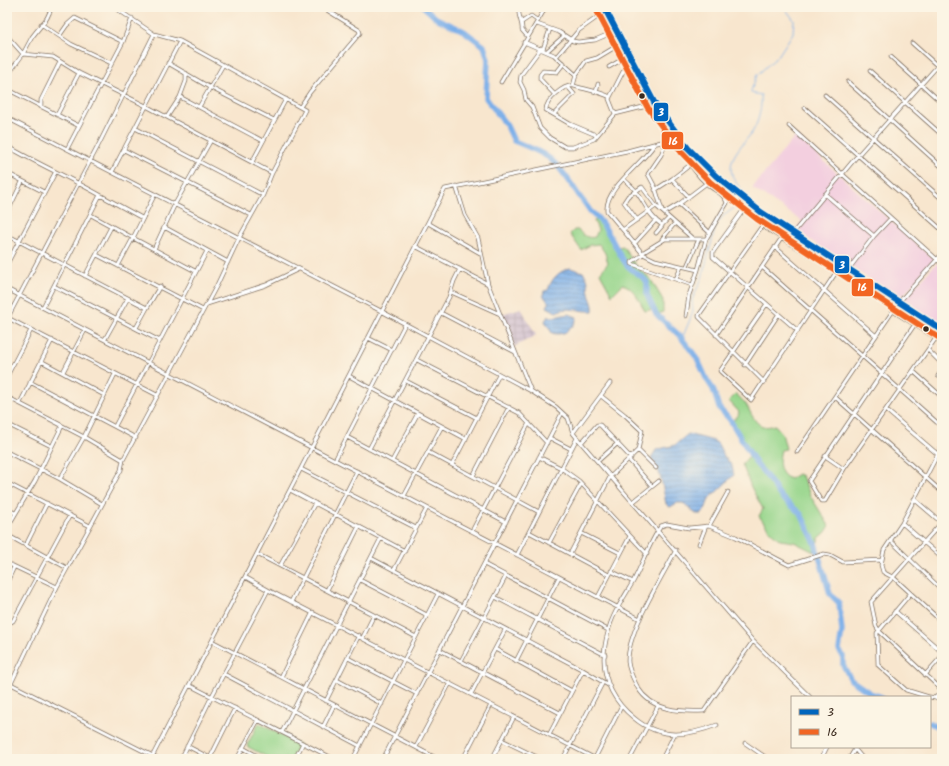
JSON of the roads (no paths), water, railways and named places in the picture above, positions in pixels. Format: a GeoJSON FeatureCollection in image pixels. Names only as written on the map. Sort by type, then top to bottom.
{"type":"FeatureCollection","features":[{"type":"Feature","properties":{"kind":"main road"},"geometry":{"type":"LineString","coordinates":[[605,9],[655,104],[680,137],[716,176],[752,206],[787,230],[942,330]]}},
{"type":"Feature","properties":{"kind":"street"},"geometry":{"type":"LineString","coordinates":[[7,76],[24,54],[41,24],[47,18],[52,7]]}},
{"type":"Feature","properties":{"kind":"street"},"geometry":{"type":"LineString","coordinates":[[7,692],[57,587],[121,470],[123,460],[207,304],[305,110],[180,41],[154,34],[114,7]]}},
{"type":"Feature","properties":{"kind":"street"},"geometry":{"type":"LineString","coordinates":[[300,107],[313,89],[360,33],[359,30],[322,7]]}},
{"type":"Feature","properties":{"kind":"street"},"geometry":{"type":"LineString","coordinates":[[519,7],[518,15],[522,22],[522,30],[528,38]]}},
{"type":"Feature","properties":{"kind":"street"},"geometry":{"type":"LineString","coordinates":[[501,82],[546,7]]}},
{"type":"Feature","properties":{"kind":"street"},"geometry":{"type":"LineString","coordinates":[[556,57],[582,28],[605,9]]}},
{"type":"Feature","properties":{"kind":"street"},"geometry":{"type":"LineString","coordinates":[[522,22],[530,16],[570,40],[578,42],[591,40],[616,31]]}},
{"type":"Feature","properties":{"kind":"street"},"geometry":{"type":"LineString","coordinates":[[60,35],[67,25],[75,18],[123,42]]}},
{"type":"Feature","properties":{"kind":"street"},"geometry":{"type":"LineString","coordinates":[[66,148],[123,42],[132,18]]}},
{"type":"Feature","properties":{"kind":"street"},"geometry":{"type":"LineString","coordinates":[[41,24],[60,35],[71,44],[111,63]]}},
{"type":"Feature","properties":{"kind":"street"},"geometry":{"type":"LineString","coordinates":[[550,29],[542,49],[521,75],[520,82],[524,90],[526,100],[532,107],[540,128],[550,138],[566,147],[573,147],[594,139],[615,114],[655,104]]}},
{"type":"Feature","properties":{"kind":"street"},"geometry":{"type":"LineString","coordinates":[[154,34],[90,161],[7,319],[52,340],[157,395]]}},
{"type":"Feature","properties":{"kind":"street"},"geometry":{"type":"LineString","coordinates":[[7,36],[24,54],[31,56],[46,55],[272,173]]}},
{"type":"Feature","properties":{"kind":"street"},"geometry":{"type":"LineString","coordinates":[[547,51],[564,36]]}},
{"type":"Feature","properties":{"kind":"street"},"geometry":{"type":"LineString","coordinates":[[112,172],[180,41]]}},
{"type":"Feature","properties":{"kind":"street"},"geometry":{"type":"LineString","coordinates":[[524,42],[547,51],[564,63],[576,75]]}},
{"type":"Feature","properties":{"kind":"street"},"geometry":{"type":"LineString","coordinates":[[573,86],[576,75],[587,61],[597,58],[622,43]]}},
{"type":"Feature","properties":{"kind":"street"},"geometry":{"type":"LineString","coordinates":[[912,43],[942,70]]}},
{"type":"Feature","properties":{"kind":"street"},"geometry":{"type":"LineString","coordinates":[[609,67],[629,57]]}},
{"type":"Feature","properties":{"kind":"street"},"geometry":{"type":"LineString","coordinates":[[615,114],[609,101],[629,57]]}},
{"type":"Feature","properties":{"kind":"street"},"geometry":{"type":"LineString","coordinates":[[891,57],[942,103]]}},
{"type":"Feature","properties":{"kind":"street"},"geometry":{"type":"LineString","coordinates":[[41,107],[41,100],[60,62]]}},
{"type":"Feature","properties":{"kind":"street"},"geometry":{"type":"LineString","coordinates":[[793,233],[858,155],[942,62]]}},
{"type":"Feature","properties":{"kind":"street"},"geometry":{"type":"LineString","coordinates":[[168,63],[209,87],[274,120]]}},
{"type":"Feature","properties":{"kind":"street"},"geometry":{"type":"LineString","coordinates":[[554,94],[539,77],[543,71],[557,72],[564,63]]}},
{"type":"Feature","properties":{"kind":"street"},"geometry":{"type":"LineString","coordinates":[[199,108],[209,87],[223,64]]}},
{"type":"Feature","properties":{"kind":"street"},"geometry":{"type":"LineString","coordinates":[[870,70],[942,135]]}},
{"type":"Feature","properties":{"kind":"street"},"geometry":{"type":"LineString","coordinates":[[57,115],[79,73]]}},
{"type":"Feature","properties":{"kind":"street"},"geometry":{"type":"LineString","coordinates":[[167,117],[180,97],[186,81],[186,73]]}},
{"type":"Feature","properties":{"kind":"street"},"geometry":{"type":"LineString","coordinates":[[848,82],[942,166]]}},
{"type":"Feature","properties":{"kind":"street"},"geometry":{"type":"LineString","coordinates":[[596,92],[598,84]]}},
{"type":"Feature","properties":{"kind":"street"},"geometry":{"type":"LineString","coordinates":[[596,135],[565,121],[546,109],[554,94],[573,86],[610,97]]}},
{"type":"Feature","properties":{"kind":"street"},"geometry":{"type":"LineString","coordinates":[[554,114],[574,94],[568,87]]}},
{"type":"Feature","properties":{"kind":"street"},"geometry":{"type":"LineString","coordinates":[[7,89],[79,126]]}},
{"type":"Feature","properties":{"kind":"street"},"geometry":{"type":"LineString","coordinates":[[825,95],[942,199]]}},
{"type":"Feature","properties":{"kind":"street"},"geometry":{"type":"LineString","coordinates":[[180,97],[263,142]]}},
{"type":"Feature","properties":{"kind":"street"},"geometry":{"type":"LineString","coordinates":[[252,162],[286,99]]}},
{"type":"Feature","properties":{"kind":"street"},"geometry":{"type":"LineString","coordinates":[[805,108],[942,230]]}},
{"type":"Feature","properties":{"kind":"street"},"geometry":{"type":"LineString","coordinates":[[8,120],[66,148],[381,311],[531,391],[562,413],[568,418],[576,438],[676,550],[752,641],[809,696]]}},
{"type":"Feature","properties":{"kind":"street"},"geometry":{"type":"LineString","coordinates":[[789,126],[942,264]]}},
{"type":"Feature","properties":{"kind":"street"},"geometry":{"type":"LineString","coordinates":[[135,128],[263,195]]}},
{"type":"Feature","properties":{"kind":"street"},"geometry":{"type":"LineString","coordinates":[[152,757],[445,189],[654,145],[680,137]]}},
{"type":"Feature","properties":{"kind":"street"},"geometry":{"type":"LineString","coordinates":[[674,139],[690,165],[706,184],[722,195],[727,203],[706,239],[698,270],[689,295],[686,316]]}},
{"type":"Feature","properties":{"kind":"street"},"geometry":{"type":"LineString","coordinates":[[154,249],[175,204],[211,140]]}},
{"type":"Feature","properties":{"kind":"street"},"geometry":{"type":"LineString","coordinates":[[663,212],[648,174],[661,155],[666,142]]}},
{"type":"Feature","properties":{"kind":"street"},"geometry":{"type":"LineString","coordinates":[[654,145],[641,162],[612,193],[607,207],[612,218],[624,229],[642,253],[655,260],[681,267],[687,266],[698,270]]}},
{"type":"Feature","properties":{"kind":"street"},"geometry":{"type":"LineString","coordinates":[[7,146],[142,218]]}},
{"type":"Feature","properties":{"kind":"street"},"geometry":{"type":"LineString","coordinates":[[124,150],[251,215]]}},
{"type":"Feature","properties":{"kind":"street"},"geometry":{"type":"LineString","coordinates":[[655,190],[690,165]]}},
{"type":"Feature","properties":{"kind":"street"},"geometry":{"type":"LineString","coordinates":[[7,264],[55,172]]}},
{"type":"Feature","properties":{"kind":"street"},"geometry":{"type":"LineString","coordinates":[[7,173],[44,192]]}},
{"type":"Feature","properties":{"kind":"street"},"geometry":{"type":"LineString","coordinates":[[663,212],[680,204],[716,176]]}},
{"type":"Feature","properties":{"kind":"street"},"geometry":{"type":"LineString","coordinates":[[624,179],[636,190],[649,212],[662,226]]}},
{"type":"Feature","properties":{"kind":"street"},"geometry":{"type":"LineString","coordinates":[[672,179],[689,197]]}},
{"type":"Feature","properties":{"kind":"street"},"geometry":{"type":"LineString","coordinates":[[8,210],[22,182]]}},
{"type":"Feature","properties":{"kind":"street"},"geometry":{"type":"LineString","coordinates":[[456,186],[465,215],[478,238],[480,253],[488,284],[531,391]]}},
{"type":"Feature","properties":{"kind":"street"},"geometry":{"type":"LineString","coordinates":[[637,220],[624,203],[627,197],[643,187],[656,206],[692,238]]}},
{"type":"Feature","properties":{"kind":"street"},"geometry":{"type":"LineString","coordinates":[[118,266],[154,194]]}},
{"type":"Feature","properties":{"kind":"street"},"geometry":{"type":"LineString","coordinates":[[825,194],[874,236]]}},
{"type":"Feature","properties":{"kind":"street"},"geometry":{"type":"LineString","coordinates":[[43,307],[100,195]]}},
{"type":"Feature","properties":{"kind":"street"},"geometry":{"type":"LineString","coordinates":[[680,204],[709,232]]}},
{"type":"Feature","properties":{"kind":"street"},"geometry":{"type":"LineString","coordinates":[[624,229],[656,206]]}},
{"type":"Feature","properties":{"kind":"street"},"geometry":{"type":"LineString","coordinates":[[752,206],[746,208],[742,212],[712,255],[766,305],[798,331]]}},
{"type":"Feature","properties":{"kind":"street"},"geometry":{"type":"LineString","coordinates":[[761,212],[756,211],[762,226],[836,272]]}},
{"type":"Feature","properties":{"kind":"street"},"geometry":{"type":"LineString","coordinates":[[91,215],[111,227],[195,270]]}},
{"type":"Feature","properties":{"kind":"street"},"geometry":{"type":"LineString","coordinates":[[656,233],[669,218]]}},
{"type":"Feature","properties":{"kind":"street"},"geometry":{"type":"LineString","coordinates":[[848,270],[874,236],[891,218]]}},
{"type":"Feature","properties":{"kind":"street"},"geometry":{"type":"LineString","coordinates":[[635,244],[656,220]]}},
{"type":"Feature","properties":{"kind":"street"},"geometry":{"type":"LineString","coordinates":[[428,223],[480,253]]}},
{"type":"Feature","properties":{"kind":"street"},"geometry":{"type":"LineString","coordinates":[[675,223],[662,239],[642,253],[632,262],[632,264],[692,285]]}},
{"type":"Feature","properties":{"kind":"street"},"geometry":{"type":"LineString","coordinates":[[762,226],[699,315],[699,318],[764,382]]}},
{"type":"Feature","properties":{"kind":"street"},"geometry":{"type":"LineString","coordinates":[[85,276],[111,227]]}},
{"type":"Feature","properties":{"kind":"street"},"geometry":{"type":"LineString","coordinates":[[164,227],[228,262]]}},
{"type":"Feature","properties":{"kind":"street"},"geometry":{"type":"LineString","coordinates":[[716,335],[787,230]]}},
{"type":"Feature","properties":{"kind":"street"},"geometry":{"type":"LineString","coordinates":[[7,235],[147,308]]}},
{"type":"Feature","properties":{"kind":"street"},"geometry":{"type":"LineString","coordinates":[[662,239],[706,239]]}},
{"type":"Feature","properties":{"kind":"street"},"geometry":{"type":"LineString","coordinates":[[687,266],[699,239]]}},
{"type":"Feature","properties":{"kind":"street"},"geometry":{"type":"LineString","coordinates":[[416,246],[488,284]]}},
{"type":"Feature","properties":{"kind":"street"},"geometry":{"type":"LineString","coordinates":[[775,247],[876,336]]}},
{"type":"Feature","properties":{"kind":"street"},"geometry":{"type":"LineString","coordinates":[[115,426],[149,363],[195,270],[207,251]]}},
{"type":"Feature","properties":{"kind":"street"},"geometry":{"type":"LineString","coordinates":[[797,452],[899,302],[942,254]]}},
{"type":"Feature","properties":{"kind":"street"},"geometry":{"type":"LineString","coordinates":[[97,255],[160,286],[203,310]]}},
{"type":"Feature","properties":{"kind":"street"},"geometry":{"type":"LineString","coordinates":[[766,305],[720,370],[720,373],[751,400],[841,265]]}},
{"type":"Feature","properties":{"kind":"street"},"geometry":{"type":"LineString","coordinates":[[676,279],[681,267]]}},
{"type":"Feature","properties":{"kind":"street"},"geometry":{"type":"LineString","coordinates":[[762,267],[942,427]]}},
{"type":"Feature","properties":{"kind":"street"},"geometry":{"type":"LineString","coordinates":[[207,304],[266,285],[299,269]]}},
{"type":"Feature","properties":{"kind":"street"},"geometry":{"type":"LineString","coordinates":[[369,449],[429,337],[460,270]]}},
{"type":"Feature","properties":{"kind":"street"},"geometry":{"type":"LineString","coordinates":[[54,286],[160,341]]}},
{"type":"Feature","properties":{"kind":"street"},"geometry":{"type":"LineString","coordinates":[[136,328],[160,286]]}},
{"type":"Feature","properties":{"kind":"street"},"geometry":{"type":"LineString","coordinates":[[7,289],[85,330],[106,339],[311,448],[640,619]]}},
{"type":"Feature","properties":{"kind":"street"},"geometry":{"type":"LineString","coordinates":[[451,292],[500,314]]}},
{"type":"Feature","properties":{"kind":"street"},"geometry":{"type":"LineString","coordinates":[[106,339],[128,298]]}},
{"type":"Feature","properties":{"kind":"street"},"geometry":{"type":"LineString","coordinates":[[893,311],[942,342]]}},
{"type":"Feature","properties":{"kind":"street"},"geometry":{"type":"LineString","coordinates":[[441,313],[515,352]]}},
{"type":"Feature","properties":{"kind":"street"},"geometry":{"type":"LineString","coordinates":[[745,364],[778,315]]}},
{"type":"Feature","properties":{"kind":"street"},"geometry":{"type":"LineString","coordinates":[[335,460],[405,324]]}},
{"type":"Feature","properties":{"kind":"street"},"geometry":{"type":"LineString","coordinates":[[915,324],[809,481],[821,501],[825,501],[844,469],[936,338]]}},
{"type":"Feature","properties":{"kind":"street"},"geometry":{"type":"LineString","coordinates":[[7,376],[31,330]]}},
{"type":"Feature","properties":{"kind":"street"},"geometry":{"type":"LineString","coordinates":[[63,372],[85,330]]}},
{"type":"Feature","properties":{"kind":"street"},"geometry":{"type":"LineString","coordinates":[[368,338],[392,350]]}},
{"type":"Feature","properties":{"kind":"street"},"geometry":{"type":"LineString","coordinates":[[20,403],[52,340]]}},
{"type":"Feature","properties":{"kind":"street"},"geometry":{"type":"LineString","coordinates":[[928,350],[942,364]]}},
{"type":"Feature","properties":{"kind":"street"},"geometry":{"type":"LineString","coordinates":[[417,360],[519,413],[547,443]]}},
{"type":"Feature","properties":{"kind":"street"},"geometry":{"type":"LineString","coordinates":[[41,361],[104,395]]}},
{"type":"Feature","properties":{"kind":"street"},"geometry":{"type":"LineString","coordinates":[[913,371],[942,396]]}},
{"type":"Feature","properties":{"kind":"street"},"geometry":{"type":"LineString","coordinates":[[938,376],[942,371]]}},
{"type":"Feature","properties":{"kind":"street"},"geometry":{"type":"LineString","coordinates":[[60,479],[84,437],[115,374]]}},
{"type":"Feature","properties":{"kind":"street"},"geometry":{"type":"LineString","coordinates":[[452,466],[499,375]]}},
{"type":"Feature","properties":{"kind":"street"},"geometry":{"type":"LineString","coordinates":[[349,376],[466,439]]}},
{"type":"Feature","properties":{"kind":"street"},"geometry":{"type":"LineString","coordinates":[[406,381],[477,418]]}},
{"type":"Feature","properties":{"kind":"street"},"geometry":{"type":"LineString","coordinates":[[30,382],[136,438]]}},
{"type":"Feature","properties":{"kind":"street"},"geometry":{"type":"LineString","coordinates":[[573,433],[610,383]]}},
{"type":"Feature","properties":{"kind":"street"},"geometry":{"type":"LineString","coordinates":[[570,554],[610,477],[638,450],[642,431],[601,396]]}},
{"type":"Feature","properties":{"kind":"street"},"geometry":{"type":"LineString","coordinates":[[7,397],[84,437],[123,460]]}},
{"type":"Feature","properties":{"kind":"street"},"geometry":{"type":"LineString","coordinates":[[835,397],[942,492]]}},
{"type":"Feature","properties":{"kind":"street"},"geometry":{"type":"LineString","coordinates":[[473,476],[509,407]]}},
{"type":"Feature","properties":{"kind":"street"},"geometry":{"type":"LineString","coordinates":[[886,410],[942,458]]}},
{"type":"Feature","properties":{"kind":"street"},"geometry":{"type":"LineString","coordinates":[[392,461],[418,413]]}},
{"type":"Feature","properties":{"kind":"street"},"geometry":{"type":"LineString","coordinates":[[383,759],[562,413]]}},
{"type":"Feature","properties":{"kind":"street"},"geometry":{"type":"LineString","coordinates":[[472,531],[529,423]]}},
{"type":"Feature","properties":{"kind":"street"},"geometry":{"type":"LineString","coordinates":[[7,424],[50,446]]}},
{"type":"Feature","properties":{"kind":"street"},"geometry":{"type":"LineString","coordinates":[[581,443],[598,424],[618,443],[652,486]]}},
{"type":"Feature","properties":{"kind":"street"},"geometry":{"type":"LineString","coordinates":[[7,528],[34,481],[50,446],[62,426]]}},
{"type":"Feature","properties":{"kind":"street"},"geometry":{"type":"LineString","coordinates":[[404,496],[442,426]]}},
{"type":"Feature","properties":{"kind":"street"},"geometry":{"type":"LineString","coordinates":[[347,437],[506,522]]}},
{"type":"Feature","properties":{"kind":"street"},"geometry":{"type":"LineString","coordinates":[[550,438],[571,449]]}},
{"type":"Feature","properties":{"kind":"street"},"geometry":{"type":"LineString","coordinates":[[517,555],[576,438]]}},
{"type":"Feature","properties":{"kind":"street"},"geometry":{"type":"LineString","coordinates":[[598,461],[618,443]]}},
{"type":"Feature","properties":{"kind":"street"},"geometry":{"type":"LineString","coordinates":[[942,446],[902,523],[884,550],[881,560],[883,572],[894,578],[942,622]]}},
{"type":"Feature","properties":{"kind":"street"},"geometry":{"type":"LineString","coordinates":[[638,450],[656,468]]}},
{"type":"Feature","properties":{"kind":"street"},"geometry":{"type":"LineString","coordinates":[[7,452],[60,479],[102,504]]}},
{"type":"Feature","properties":{"kind":"street"},"geometry":{"type":"LineString","coordinates":[[428,452],[539,512]]}},
{"type":"Feature","properties":{"kind":"street"},"geometry":{"type":"LineString","coordinates":[[825,456],[844,469]]}},
{"type":"Feature","properties":{"kind":"street"},"geometry":{"type":"LineString","coordinates":[[539,457],[561,468],[581,484],[647,554]]}},
{"type":"Feature","properties":{"kind":"street"},"geometry":{"type":"LineString","coordinates":[[300,469],[416,528]]}},
{"type":"Feature","properties":{"kind":"street"},"geometry":{"type":"LineString","coordinates":[[291,602],[357,472]]}},
{"type":"Feature","properties":{"kind":"street"},"geometry":{"type":"LineString","coordinates":[[633,502],[659,481]]}},
{"type":"Feature","properties":{"kind":"street"},"geometry":{"type":"LineString","coordinates":[[7,483],[90,526]]}},
{"type":"Feature","properties":{"kind":"street"},"geometry":{"type":"LineString","coordinates":[[549,543],[581,484]]}},
{"type":"Feature","properties":{"kind":"street"},"geometry":{"type":"LineString","coordinates":[[290,490],[405,551]]}},
{"type":"Feature","properties":{"kind":"street"},"geometry":{"type":"LineString","coordinates":[[699,544],[728,492]]}},
{"type":"Feature","properties":{"kind":"street"},"geometry":{"type":"LineString","coordinates":[[914,499],[942,523],[872,601],[876,626],[879,631],[942,690],[935,698]]}},
{"type":"Feature","properties":{"kind":"street"},"geometry":{"type":"LineString","coordinates":[[26,545],[47,503]]}},
{"type":"Feature","properties":{"kind":"street"},"geometry":{"type":"LineString","coordinates":[[280,566],[315,503]]}},
{"type":"Feature","properties":{"kind":"street"},"geometry":{"type":"LineString","coordinates":[[394,570],[426,508]]}},
{"type":"Feature","properties":{"kind":"street"},"geometry":{"type":"LineString","coordinates":[[7,509],[15,513]]}},
{"type":"Feature","properties":{"kind":"street"},"geometry":{"type":"LineString","coordinates":[[7,624],[13,621],[36,579],[46,556],[70,515]]}},
{"type":"Feature","properties":{"kind":"street"},"geometry":{"type":"LineString","coordinates":[[902,523],[942,558]]}},
{"type":"Feature","properties":{"kind":"street"},"geometry":{"type":"LineString","coordinates":[[717,725],[700,732],[674,735],[646,727],[621,707],[608,685],[605,655],[608,630],[658,530],[663,524],[688,528],[708,526],[740,539],[786,564],[793,564],[824,554],[830,555],[843,562],[881,560]]}},
{"type":"Feature","properties":{"kind":"street"},"geometry":{"type":"LineString","coordinates":[[327,590],[359,526]]}},
{"type":"Feature","properties":{"kind":"street"},"geometry":{"type":"LineString","coordinates":[[529,532],[609,575]]}},
{"type":"Feature","properties":{"kind":"street"},"geometry":{"type":"LineString","coordinates":[[581,533],[620,553]]}},
{"type":"Feature","properties":{"kind":"street"},"geometry":{"type":"LineString","coordinates":[[7,535],[67,568]]}},
{"type":"Feature","properties":{"kind":"street"},"geometry":{"type":"LineString","coordinates":[[598,597],[630,536]]}},
{"type":"Feature","properties":{"kind":"street"},"geometry":{"type":"LineString","coordinates":[[282,732],[303,688],[381,538]]}},
{"type":"Feature","properties":{"kind":"street"},"geometry":{"type":"LineString","coordinates":[[891,541],[909,560],[942,590]]}},
{"type":"Feature","properties":{"kind":"street"},"geometry":{"type":"LineString","coordinates":[[676,550],[632,637],[628,664],[632,677],[640,691],[658,706],[674,710],[704,711],[752,641]]}},
{"type":"Feature","properties":{"kind":"street"},"geometry":{"type":"LineString","coordinates":[[257,554],[416,637]]}},
{"type":"Feature","properties":{"kind":"street"},"geometry":{"type":"LineString","coordinates":[[371,558],[583,670],[608,685]]}},
{"type":"Feature","properties":{"kind":"street"},"geometry":{"type":"LineString","coordinates":[[7,563],[36,579],[57,587]]}},
{"type":"Feature","properties":{"kind":"street"},"geometry":{"type":"LineString","coordinates":[[484,564],[608,630]]}},
{"type":"Feature","properties":{"kind":"street"},"geometry":{"type":"LineString","coordinates":[[7,582],[14,567]]}},
{"type":"Feature","properties":{"kind":"street"},"geometry":{"type":"LineString","coordinates":[[611,571],[632,582]]}},
{"type":"Feature","properties":{"kind":"street"},"geometry":{"type":"LineString","coordinates":[[461,661],[506,576]]}},
{"type":"Feature","properties":{"kind":"street"},"geometry":{"type":"LineString","coordinates":[[245,577],[596,758],[621,707]]}},
{"type":"Feature","properties":{"kind":"street"},"geometry":{"type":"LineString","coordinates":[[516,661],[559,577]]}},
{"type":"Feature","properties":{"kind":"street"},"geometry":{"type":"LineString","coordinates":[[360,580],[427,616]]}},
{"type":"Feature","properties":{"kind":"street"},"geometry":{"type":"LineString","coordinates":[[181,759],[212,696],[268,590]]}},
{"type":"Feature","properties":{"kind":"street"},"geometry":{"type":"LineString","coordinates":[[353,759],[438,594]]}},
{"type":"Feature","properties":{"kind":"street"},"geometry":{"type":"LineString","coordinates":[[910,594],[879,631],[876,644],[879,666],[906,690],[926,696]]}},
{"type":"Feature","properties":{"kind":"street"},"geometry":{"type":"LineString","coordinates":[[495,596],[605,655]]}},
{"type":"Feature","properties":{"kind":"street"},"geometry":{"type":"LineString","coordinates":[[895,611],[942,652]]}},
{"type":"Feature","properties":{"kind":"street"},"geometry":{"type":"LineString","coordinates":[[281,677],[313,612]]}},
{"type":"Feature","properties":{"kind":"street"},"geometry":{"type":"LineString","coordinates":[[363,637],[374,615]]}},
{"type":"Feature","properties":{"kind":"street"},"geometry":{"type":"LineString","coordinates":[[471,694],[505,630]]}},
{"type":"Feature","properties":{"kind":"street"},"geometry":{"type":"LineString","coordinates":[[326,701],[359,635]]}},
{"type":"Feature","properties":{"kind":"street"},"geometry":{"type":"LineString","coordinates":[[212,641],[438,759]]}},
{"type":"Feature","properties":{"kind":"street"},"geometry":{"type":"LineString","coordinates":[[495,648],[572,691]]}},
{"type":"Feature","properties":{"kind":"street"},"geometry":{"type":"LineString","coordinates":[[440,650],[560,713]]}},
{"type":"Feature","properties":{"kind":"street"},"geometry":{"type":"LineString","coordinates":[[925,675],[942,656]]}},
{"type":"Feature","properties":{"kind":"street"},"geometry":{"type":"LineString","coordinates":[[348,658],[417,694]]}},
{"type":"Feature","properties":{"kind":"street"},"geometry":{"type":"LineString","coordinates":[[549,735],[583,670]]}},
{"type":"Feature","properties":{"kind":"street"},"geometry":{"type":"LineString","coordinates":[[224,674],[360,746]]}},
{"type":"Feature","properties":{"kind":"street"},"geometry":{"type":"LineString","coordinates":[[336,680],[382,704]]}},
{"type":"Feature","properties":{"kind":"street"},"geometry":{"type":"LineString","coordinates":[[7,682],[152,757],[159,759]]}},
{"type":"Feature","properties":{"kind":"street"},"geometry":{"type":"LineString","coordinates":[[563,759],[603,682]]}},
{"type":"Feature","properties":{"kind":"street"},"geometry":{"type":"LineString","coordinates":[[416,747],[450,683]]}},
{"type":"Feature","properties":{"kind":"street"},"geometry":{"type":"LineString","coordinates":[[189,685],[334,759]]}},
{"type":"Feature","properties":{"kind":"street"},"geometry":{"type":"LineString","coordinates":[[931,697],[942,701]]}},
{"type":"Feature","properties":{"kind":"street"},"geometry":{"type":"LineString","coordinates":[[323,727],[334,704]]}},
{"type":"Feature","properties":{"kind":"street"},"geometry":{"type":"LineString","coordinates":[[463,759],[491,705]]}},
{"type":"Feature","properties":{"kind":"street"},"geometry":{"type":"LineString","coordinates":[[630,759],[658,706]]}},
{"type":"Feature","properties":{"kind":"street"},"geometry":{"type":"LineString","coordinates":[[188,746],[211,758],[235,708]]}},
{"type":"Feature","properties":{"kind":"street"},"geometry":{"type":"LineString","coordinates":[[492,759],[514,716]]}},
{"type":"Feature","properties":{"kind":"street"},"geometry":{"type":"LineString","coordinates":[[238,759],[258,720]]}},
{"type":"Feature","properties":{"kind":"street"},"geometry":{"type":"LineString","coordinates":[[662,759],[674,735]]}},
{"type":"Feature","properties":{"kind":"street"},"geometry":{"type":"LineString","coordinates":[[502,740],[541,759]]}},
{"type":"Feature","properties":{"kind":"street"},"geometry":{"type":"LineString","coordinates":[[745,742],[768,759]]}},
{"type":"Feature","properties":{"kind":"street"},"geometry":{"type":"LineString","coordinates":[[295,759],[303,743]]}},
{"type":"Feature","properties":{"kind":"street"},"geometry":{"type":"LineString","coordinates":[[243,748],[264,759]]}},
{"type":"Feature","properties":{"kind":"street"},"geometry":{"type":"LineString","coordinates":[[821,759],[826,748]]}},
{"type":"Feature","properties":{"kind":"street"},"geometry":{"type":"LineString","coordinates":[[849,759],[854,748],[864,759]]}},
{"type":"Feature","properties":{"kind":"street"},"geometry":{"type":"LineString","coordinates":[[325,759],[327,755]]}},
{"type":"Feature","properties":{"kind":"water"},"geometry":{"type":"Polygon","coordinates":[[[570,268],[583,272],[587,278],[593,311],[565,309],[556,312],[547,307],[549,303],[543,295],[544,291],[548,290],[551,282],[556,276],[562,271],[570,268]]]}},
{"type":"Feature","properties":{"kind":"water"},"geometry":{"type":"Polygon","coordinates":[[[569,314],[577,317],[574,325],[564,333],[552,333],[545,321],[548,316],[552,317],[569,314]]]}},
{"type":"Feature","properties":{"kind":"water"},"geometry":{"type":"Polygon","coordinates":[[[688,434],[714,441],[718,444],[724,456],[732,466],[734,475],[709,499],[705,510],[701,514],[696,514],[683,503],[677,503],[670,507],[666,504],[663,486],[657,468],[651,458],[656,450],[675,445],[688,434]]]}},
{"type":"Feature","properties":{"kind":"waterway"},"geometry":{"type":"LineString","coordinates":[[424,7],[436,18],[464,31],[484,46],[488,59],[486,98],[507,126],[514,141],[536,150],[551,159],[562,171],[590,211],[606,229],[626,264],[647,282],[647,295],[656,314],[680,336],[697,358],[707,380],[713,389],[719,408],[730,420],[757,465],[781,497],[801,514],[815,543],[830,594],[839,603],[842,631],[839,650],[843,656],[843,665],[851,680],[870,693],[879,696]]}},
{"type":"Feature","properties":{"kind":"waterway"},"geometry":{"type":"LineString","coordinates":[[743,196],[744,193],[733,177],[731,168],[732,162],[737,151],[753,131],[758,118],[761,95],[751,93],[757,75],[778,56],[793,33],[794,20],[784,7]]}},
{"type":"Feature","properties":{"kind":"waterway"},"geometry":{"type":"LineString","coordinates":[[682,339],[693,312],[692,300],[702,278],[716,225],[741,199]]}},
{"type":"Feature","properties":{"kind":"waterway"},"geometry":{"type":"LineString","coordinates":[[931,724],[942,729]]}}]}
